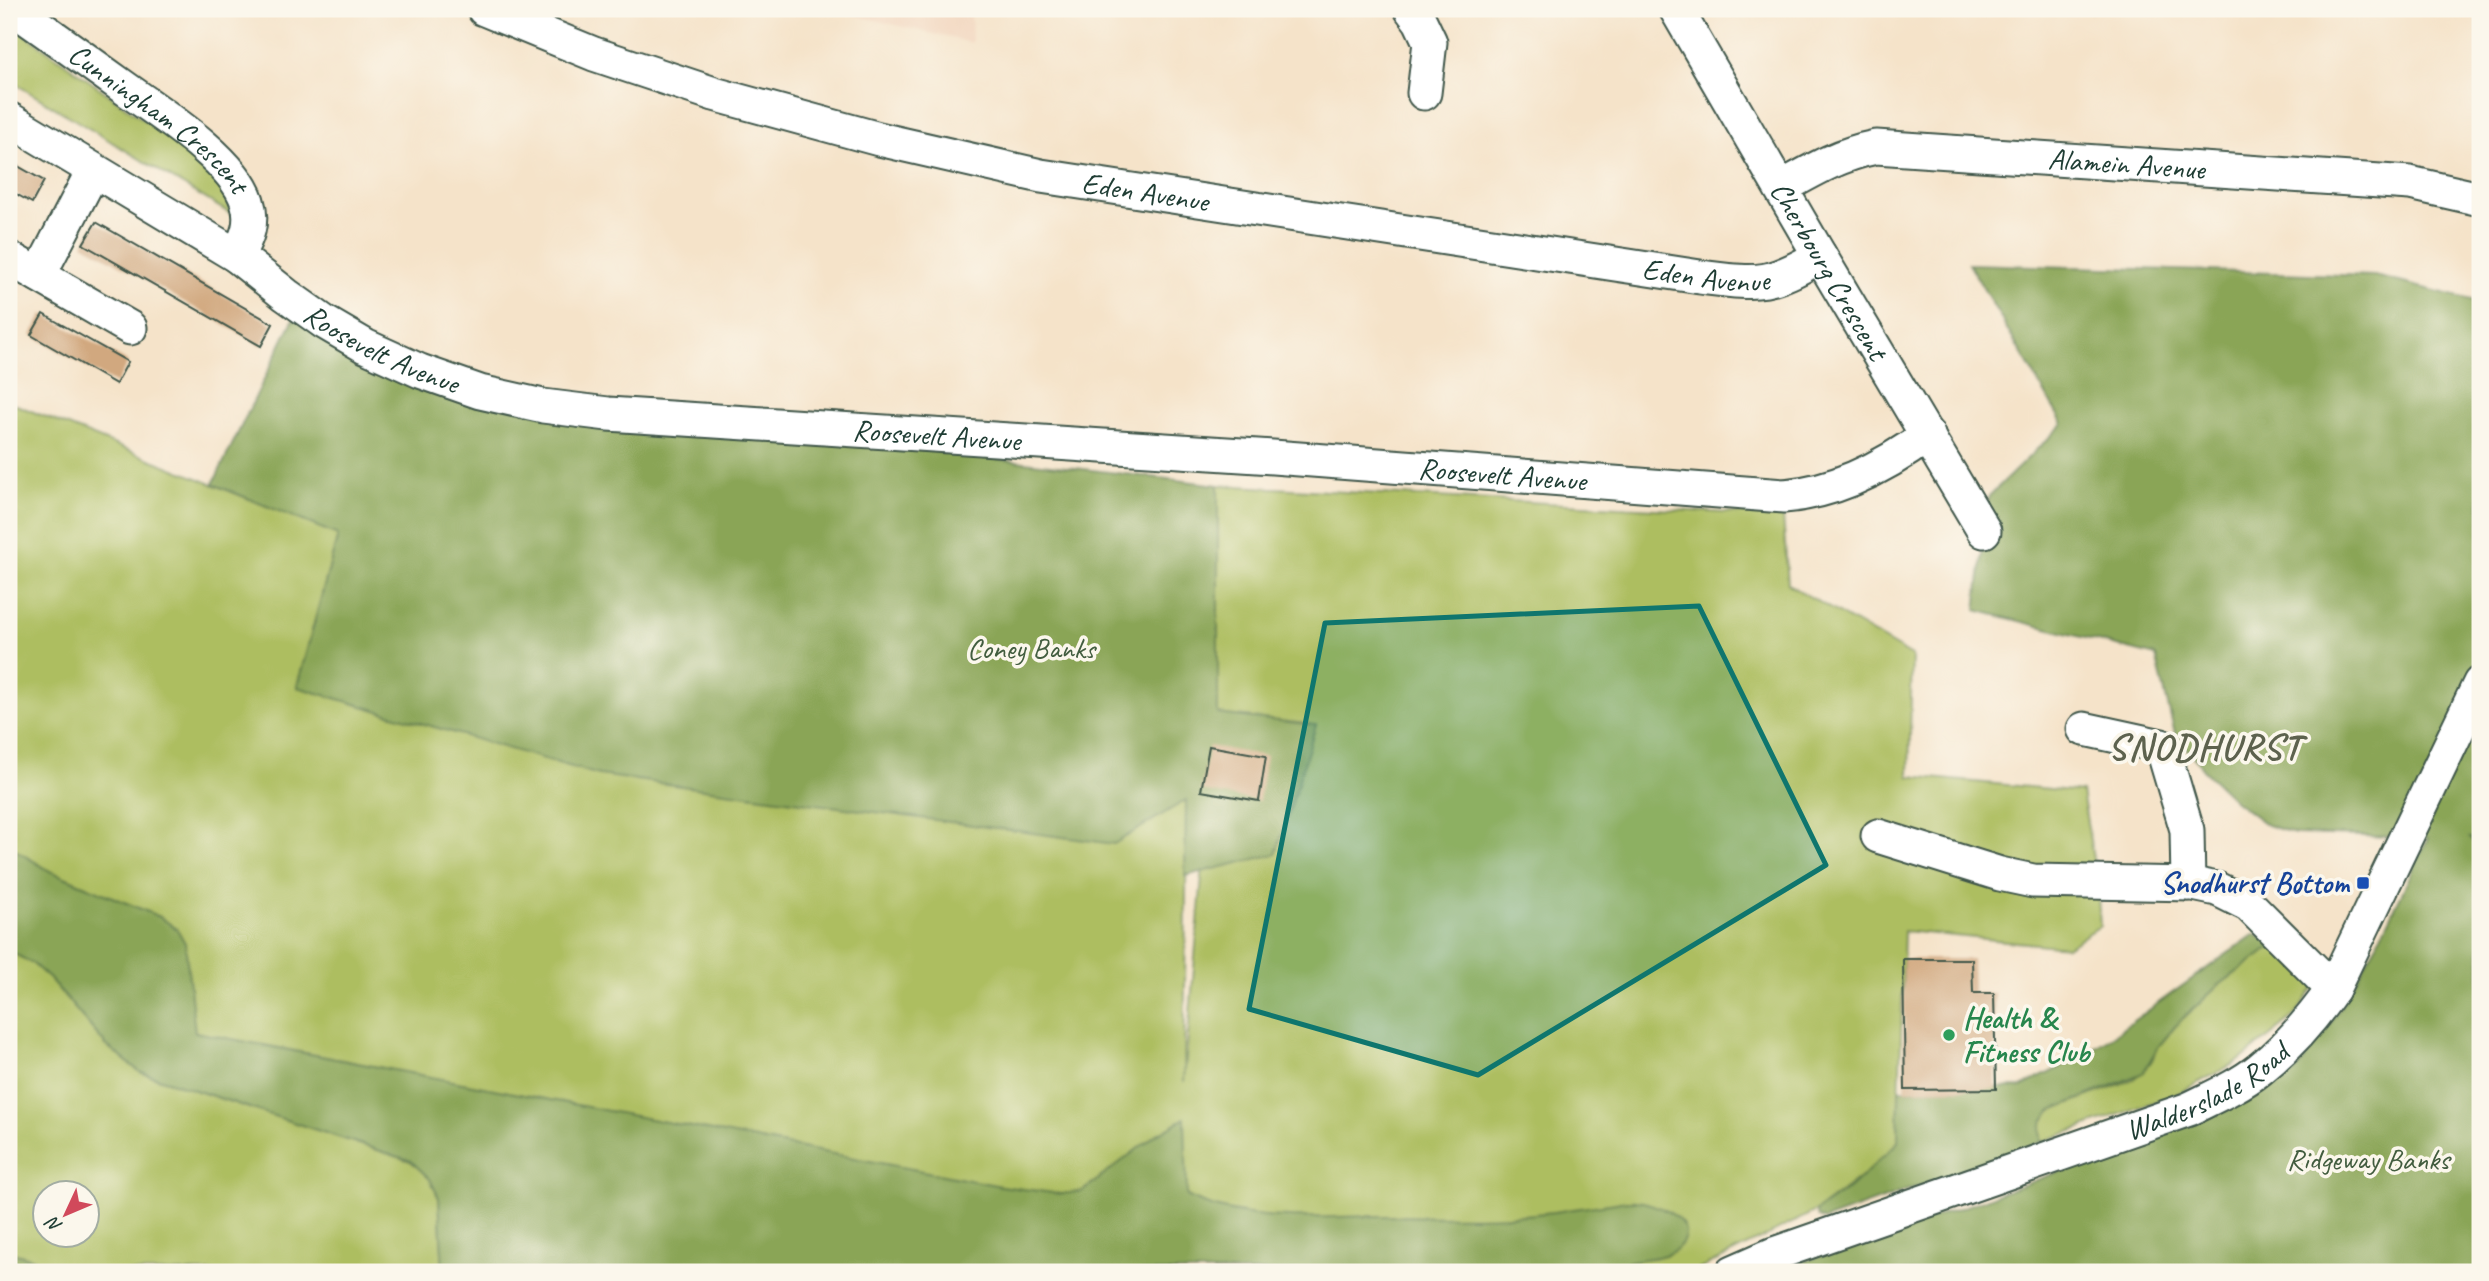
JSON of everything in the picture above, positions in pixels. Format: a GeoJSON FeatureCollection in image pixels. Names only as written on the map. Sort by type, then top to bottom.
{"type":"FeatureCollection","features":[{"type":"Feature","properties":{"kind":"street","name":"Cunningham Crescent"},"geometry":{"type":"LineString","coordinates":[[13,9],[173,123],[219,160],[247,201],[250,235],[237,256]]}},
{"type":"Feature","properties":{"kind":"street","name":"Eden Avenue"},"geometry":{"type":"LineString","coordinates":[[484,9],[594,54],[715,94],[879,139],[1041,176],[1746,283],[1767,282],[1782,277],[1820,256]]}},
{"type":"Feature","properties":{"kind":"street"},"geometry":{"type":"LineString","coordinates":[[1411,9],[1430,42],[1424,93]]}},
{"type":"Feature","properties":{"kind":"street","name":"Cherbourg Crescent"},"geometry":{"type":"LineString","coordinates":[[1676,9],[1984,531]]}},
{"type":"Feature","properties":{"kind":"street","name":"Roosevelt Avenue"},"geometry":{"type":"LineString","coordinates":[[9,119],[237,256],[324,322],[365,346],[420,371],[480,392],[543,406],[608,414],[1273,457],[1784,496],[1819,490],[1850,479],[1895,458],[1928,435]]}},
{"type":"Feature","properties":{"kind":"street","name":"Alamein Avenue"},"geometry":{"type":"LineString","coordinates":[[1781,188],[1832,159],[1876,147],[2410,183],[2480,199]]}},
{"type":"Feature","properties":{"kind":"street"},"geometry":{"type":"LineString","coordinates":[[39,275],[93,171]]}},
{"type":"Feature","properties":{"kind":"street"},"geometry":{"type":"LineString","coordinates":[[9,258],[130,328]]}},
{"type":"Feature","properties":{"kind":"street","name":"Walderslade Road"},"geometry":{"type":"LineString","coordinates":[[1733,1272],[1787,1250],[2189,1109],[2230,1089],[2259,1070],[2307,1025],[2333,989],[2480,683]]}},
{"type":"Feature","properties":{"kind":"street"},"geometry":{"type":"LineString","coordinates":[[2084,729],[2162,746],[2187,830],[2188,884]]}},
{"type":"Feature","properties":{"kind":"street"},"geometry":{"type":"LineString","coordinates":[[1878,836],[1987,870],[2033,881],[2188,884],[2217,889],[2249,905],[2333,989]]}},
{"type":"Feature","properties":{"kind":"highlighted area"},"geometry":{"type":"Polygon","coordinates":[[[1699,606],[1826,865],[1478,1075],[1249,1009],[1325,623],[1699,606]]]}},
{"type":"Feature","properties":{"kind":"shaded area"},"geometry":{"type":"Polygon","coordinates":[[[828,9],[971,9],[972,43],[828,9]]]}},
{"type":"Feature","properties":{"kind":"green space"},"geometry":{"type":"Polygon","coordinates":[[[9,23],[197,158],[224,188],[231,214],[9,80],[9,23]]]}},
{"type":"Feature","properties":{"kind":"green space","name":"Ridgeway Banks"},"geometry":{"type":"Polygon","coordinates":[[[1969,264],[2375,276],[2480,302],[2480,838],[2470,838],[2480,847],[2480,1272],[1773,1272],[1966,1206],[2226,1110],[2293,1075],[2325,1033],[2382,935],[2428,838],[2295,834],[2267,825],[2235,801],[2208,775],[2175,734],[2156,656],[1976,610],[1989,496],[2063,424],[1969,264]]]}},
{"type":"Feature","properties":{"kind":"green space","name":"Coney Banks"},"geometry":{"type":"Polygon","coordinates":[[[294,318],[362,365],[451,399],[736,428],[1218,485],[1218,714],[1316,725],[1276,854],[1185,876],[1186,800],[1114,844],[599,775],[297,687],[338,535],[213,484],[294,318]]]}},
{"type":"Feature","properties":{"kind":"green space"},"geometry":{"type":"Polygon","coordinates":[[[9,402],[338,535],[297,686],[1187,800],[1184,1082],[1208,808],[1211,592],[1218,485],[1783,516],[1788,584],[1912,656],[1909,776],[2082,792],[2097,883],[2100,926],[2067,947],[1904,931],[1898,1142],[1874,1167],[1816,1211],[1694,1272],[1195,1272],[1192,1223],[194,1032],[185,943],[160,917],[50,871],[9,846],[9,402]]]}},
{"type":"Feature","properties":{"kind":"green space"},"geometry":{"type":"Polygon","coordinates":[[[9,846],[50,871],[160,917],[177,929],[185,943],[195,1032],[1001,1186],[1061,1194],[1083,1191],[1154,1136],[1185,1118],[1187,1196],[1233,1211],[1282,1217],[1458,1217],[1544,1213],[1632,1201],[1643,1202],[1671,1213],[1684,1226],[1685,1234],[1682,1243],[1671,1252],[1628,1262],[1604,1272],[443,1272],[439,1198],[430,1179],[411,1161],[140,1072],[106,1045],[50,979],[32,963],[9,951],[9,846]]]}},
{"type":"Feature","properties":{"kind":"green space"},"geometry":{"type":"Polygon","coordinates":[[[2255,934],[2274,945],[2218,986],[2178,1023],[2158,1047],[2143,1073],[2052,1110],[2042,1124],[2041,1142],[1825,1220],[1818,1217],[1816,1211],[1853,1185],[1898,1142],[1899,1090],[2021,1087],[2071,1062],[2108,1039],[2255,934]]]}},
{"type":"Feature","properties":{"kind":"green space"},"geometry":{"type":"Polygon","coordinates":[[[2274,945],[2316,985],[2293,1018],[2239,1061],[2179,1093],[2041,1142],[2042,1124],[2052,1110],[2134,1079],[2151,1062],[2158,1047],[2178,1023],[2218,986],[2274,945]]]}},
{"type":"Feature","properties":{"kind":"green space"},"geometry":{"type":"Polygon","coordinates":[[[9,951],[32,963],[50,979],[106,1045],[140,1072],[411,1161],[430,1179],[439,1198],[443,1272],[79,1272],[9,1252],[9,951]]]}},
{"type":"Feature","properties":{"kind":"green space"},"geometry":{"type":"Polygon","coordinates":[[[9,1252],[79,1272],[9,1272],[9,1252]]]}},
{"type":"Feature","properties":{"kind":"building"},"geometry":{"type":"Polygon","coordinates":[[[9,161],[44,181],[32,203],[9,190],[9,161]]]}},
{"type":"Feature","properties":{"kind":"building"},"geometry":{"type":"Polygon","coordinates":[[[96,222],[273,324],[261,346],[83,244],[96,222]]]}},
{"type":"Feature","properties":{"kind":"building"},"geometry":{"type":"Polygon","coordinates":[[[43,314],[128,362],[116,384],[31,335],[43,314]]]}},
{"type":"Feature","properties":{"kind":"building"},"geometry":{"type":"Polygon","coordinates":[[[1209,746],[1266,756],[1259,801],[1201,791],[1209,746]]]}},
{"type":"Feature","properties":{"kind":"building","name":"Health & Fitness Club"},"geometry":{"type":"Polygon","coordinates":[[[1903,959],[1972,959],[1973,993],[1994,993],[1996,1089],[1905,1090],[1903,959]]]}},
{"type":"Feature","properties":{"kind":"place","name":"Snodhurst Bottom"},"geometry":{"type":"Point","coordinates":[2363,883]}},
{"type":"Feature","properties":{"kind":"place","name":"Health & Fitness Club"},"geometry":{"type":"Point","coordinates":[1949,1035]}},
{"type":"Feature","properties":{"kind":"district","name":"SNODHURST"},"geometry":{"type":"Point","coordinates":[2205,746]}}]}
